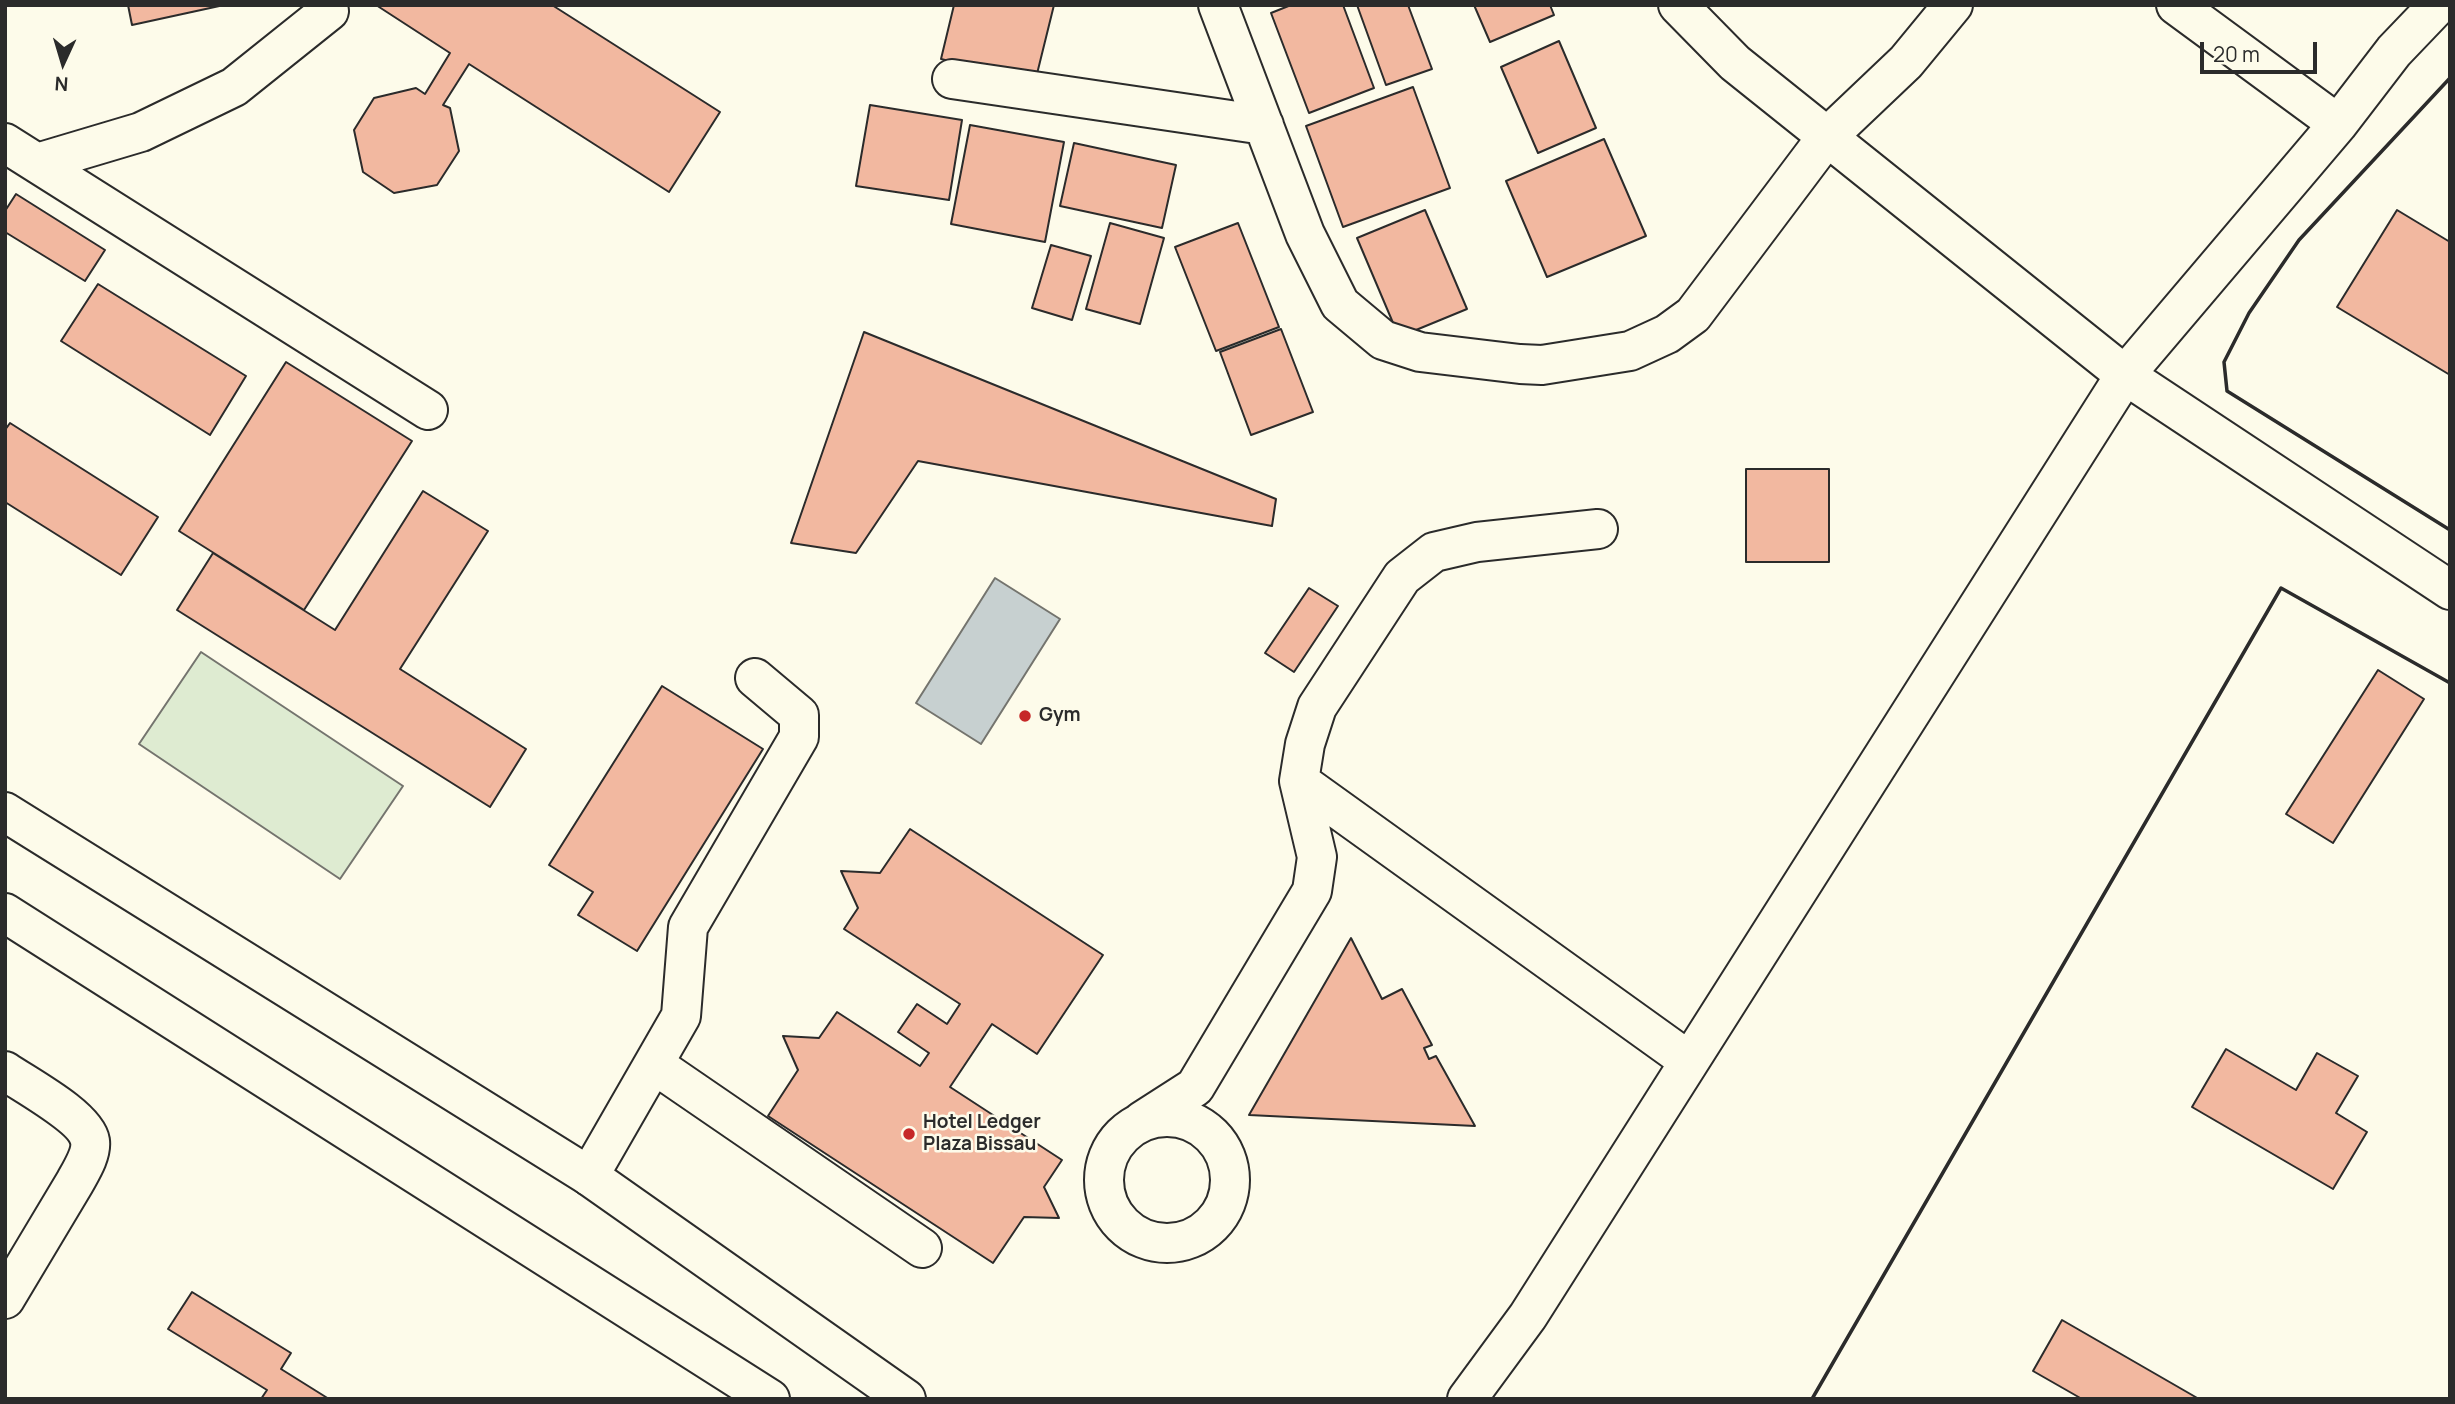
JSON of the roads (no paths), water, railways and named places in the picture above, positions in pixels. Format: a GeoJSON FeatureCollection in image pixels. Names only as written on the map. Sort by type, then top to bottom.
{"type":"FeatureCollection","features":[{"type":"Feature","properties":{"kind":"street"},"geometry":{"type":"LineString","coordinates":[[1218,5],[1305,234],[1340,304],[1383,340],[1399,346],[1420,352],[1542,365],[1630,351],[1667,334],[1693,315],[1826,138],[1906,62],[1953,5]]}},
{"type":"Feature","properties":{"kind":"street"},"geometry":{"type":"LineString","coordinates":[[1678,5],[1735,64],[2124,375],[2450,590]]}},
{"type":"Feature","properties":{"kind":"street"},"geometry":{"type":"LineString","coordinates":[[2176,5],[2337,124]]}},
{"type":"Feature","properties":{"kind":"street"},"geometry":{"type":"LineString","coordinates":[[1467,1399],[1528,1316],[2124,375],[2337,124],[2394,51],[2438,5]]}},
{"type":"Feature","properties":{"kind":"street"},"geometry":{"type":"LineString","coordinates":[[37,163],[141,132],[234,87],[329,11]]}},
{"type":"Feature","properties":{"kind":"street"},"geometry":{"type":"LineString","coordinates":[[953,79],[1264,125]]}},
{"type":"Feature","properties":{"kind":"street"},"geometry":{"type":"LineString","coordinates":[[5,143],[428,411]]}},
{"type":"Feature","properties":{"kind":"street"},"geometry":{"type":"LineString","coordinates":[[1142,1121],[1195,1087],[1312,891],[1317,857],[1299,781],[1305,744],[1317,707],[1402,577],[1434,552],[1477,542],[1598,529]]}},
{"type":"Feature","properties":{"kind":"street"},"geometry":{"type":"LineString","coordinates":[[589,1176],[681,1016],[688,927],[799,737],[799,715],[755,678]]}},
{"type":"Feature","properties":{"kind":"street"},"geometry":{"type":"LineString","coordinates":[[1299,781],[1689,1061]]}},
{"type":"Feature","properties":{"kind":"street"},"geometry":{"type":"LineString","coordinates":[[5,812],[589,1176],[906,1399]]}},
{"type":"Feature","properties":{"kind":"street"},"geometry":{"type":"LineString","coordinates":[[5,913],[770,1399]]}},
{"type":"Feature","properties":{"kind":"street"},"geometry":{"type":"LineString","coordinates":[[655,1065],[922,1248]]}},
{"type":"Feature","properties":{"kind":"street"},"geometry":{"type":"LineString","coordinates":[[5,1071],[84,1127],[90,1143],[75,1182],[5,1299]]}},
{"type":"Feature","properties":{"kind":"street"},"geometry":{"type":"LineString","coordinates":[[1491,1399],[1528,1316]]}},
{"type":"Feature","properties":{"kind":"place","name":"Gym"},"geometry":{"type":"Point","coordinates":[1025,716]}},
{"type":"Feature","properties":{"kind":"place","name":"Hotel Ledger Plaza Bissau"},"geometry":{"type":"Point","coordinates":[909,1134]}}]}
